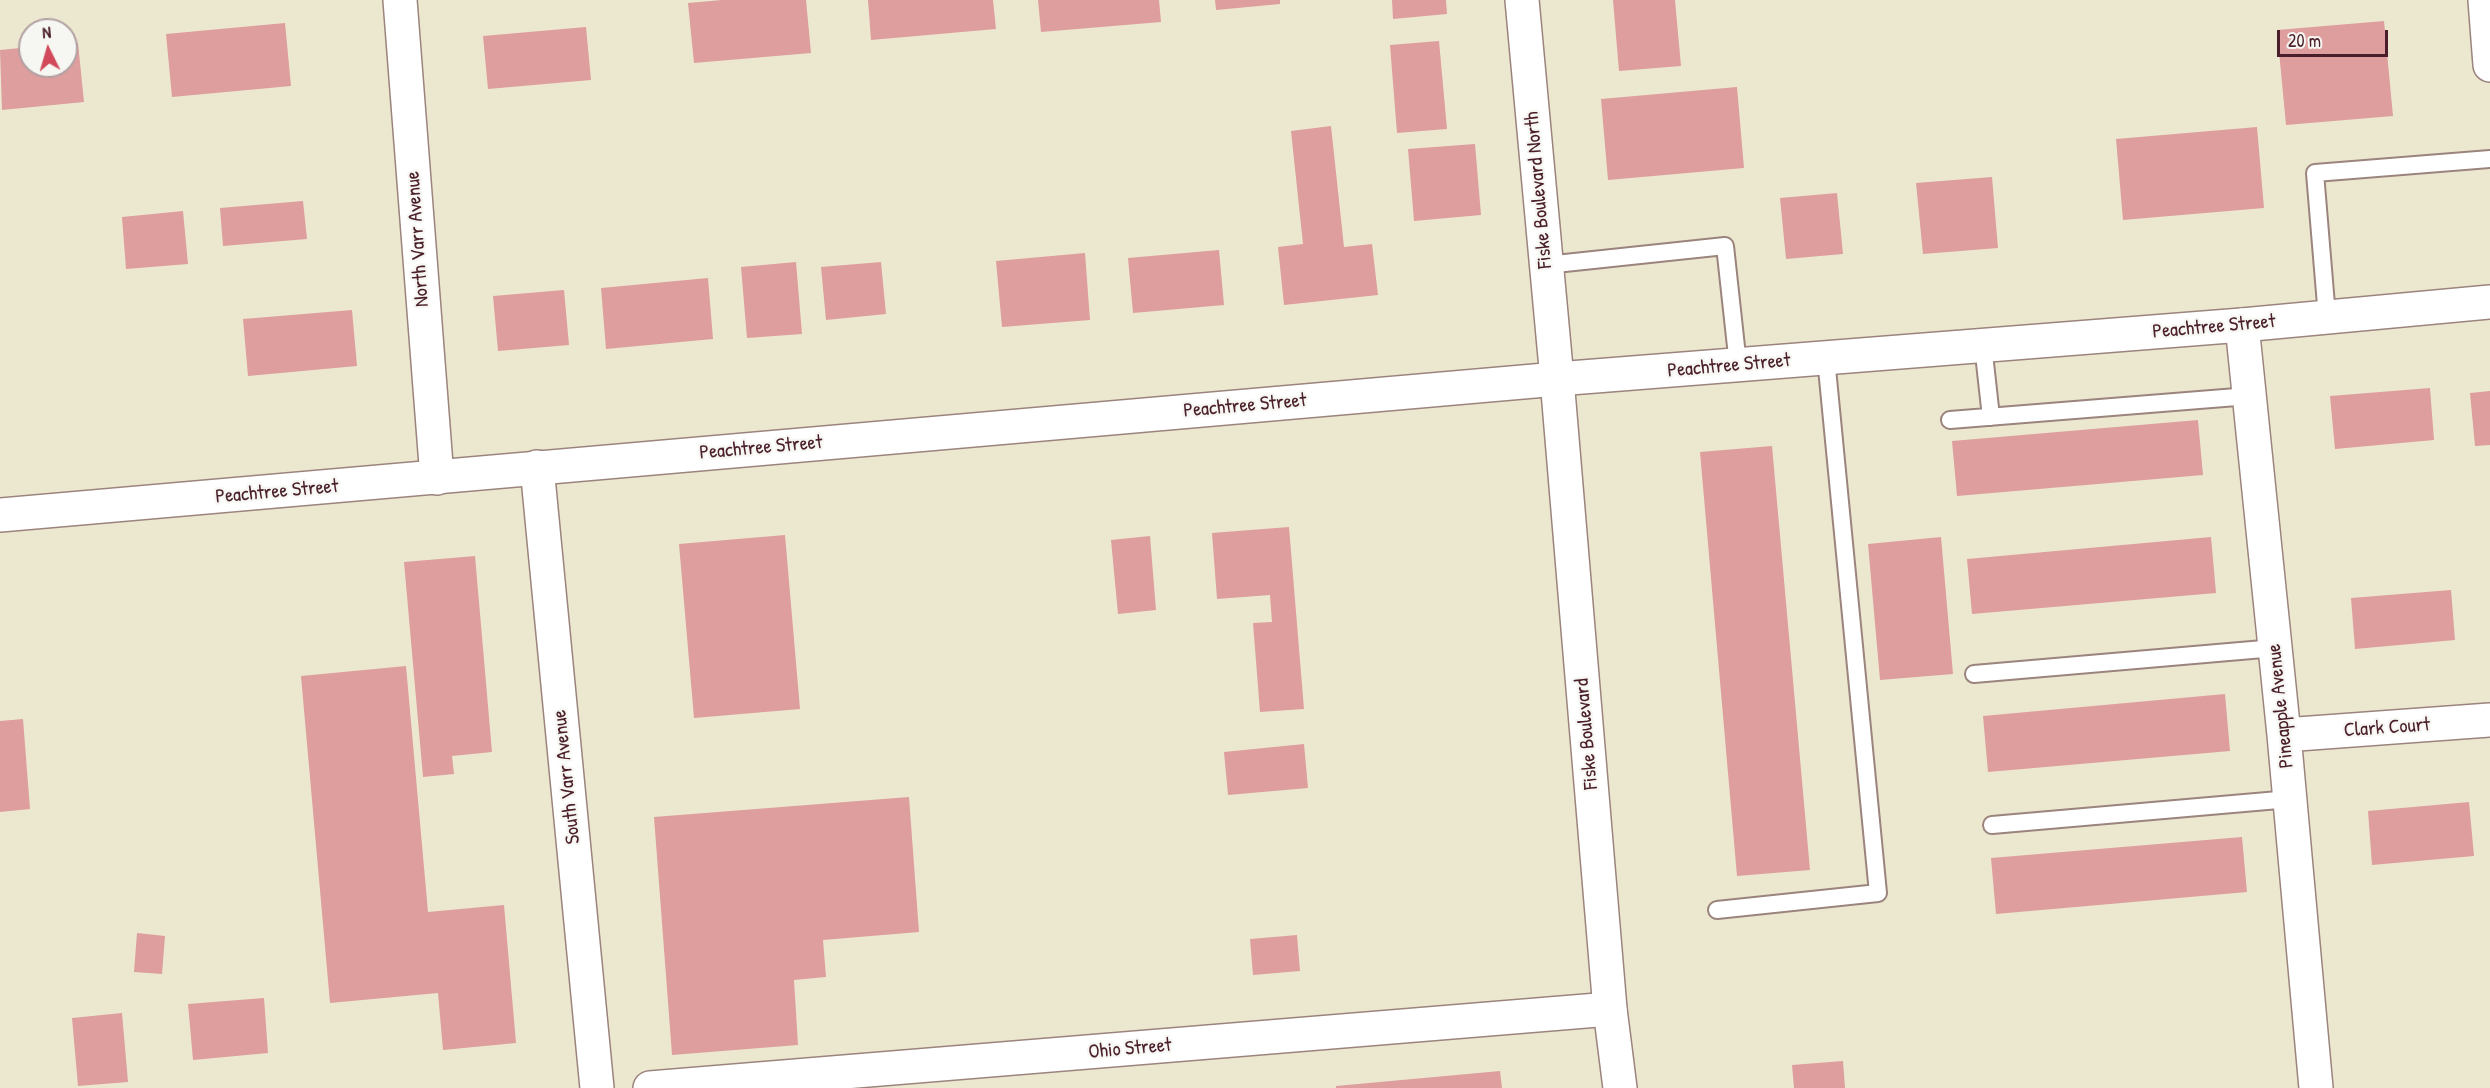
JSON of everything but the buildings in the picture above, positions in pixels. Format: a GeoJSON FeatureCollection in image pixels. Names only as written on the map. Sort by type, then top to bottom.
{"type":"FeatureCollection","features":[{"type":"Feature","properties":{"kind":"street","name":"North Varr Avenue"},"geometry":{"type":"LineString","coordinates":[[400,0],[438,478]]}},
{"type":"Feature","properties":{"kind":"street","name":"Fiske Boulevard North"},"geometry":{"type":"LineString","coordinates":[[1522,0],[1557,379]]}},
{"type":"Feature","properties":{"kind":"street"},"geometry":{"type":"LineString","coordinates":[[2485,0],[2490,65]]}},
{"type":"Feature","properties":{"kind":"street","name":"Peachtree Street"},"geometry":{"type":"LineString","coordinates":[[0,515],[1557,379],[2242,325],[2490,302]]}},
{"type":"Feature","properties":{"kind":"street","name":"Pineapple Avenue"},"geometry":{"type":"LineString","coordinates":[[2242,325],[2284,735],[2316,1088]]}},
{"type":"Feature","properties":{"kind":"street","name":"Fiske Boulevard"},"geometry":{"type":"LineString","coordinates":[[1557,379],[1610,1009],[1620,1088]]}},
{"type":"Feature","properties":{"kind":"street","name":"South Varr Avenue"},"geometry":{"type":"LineString","coordinates":[[537,467],[597,1088]]}},
{"type":"Feature","properties":{"kind":"street","name":"Clark Court"},"geometry":{"type":"LineString","coordinates":[[2284,735],[2490,720]]}},
{"type":"Feature","properties":{"kind":"street","name":"Ohio Street"},"geometry":{"type":"LineString","coordinates":[[650,1088],[1610,1009]]}},
{"type":"Feature","properties":{"kind":"lane"},"geometry":{"type":"LineString","coordinates":[[2327,317],[2315,173],[2490,159]]}},
{"type":"Feature","properties":{"kind":"lane"},"geometry":{"type":"LineString","coordinates":[[1546,265],[1725,246],[1738,365]]}},
{"type":"Feature","properties":{"kind":"lane"},"geometry":{"type":"LineString","coordinates":[[1983,345],[1991,417]]}},
{"type":"Feature","properties":{"kind":"lane"},"geometry":{"type":"LineString","coordinates":[[1717,910],[1878,893],[1826,358]]}},
{"type":"Feature","properties":{"kind":"lane"},"geometry":{"type":"LineString","coordinates":[[1950,420],[2249,396]]}},
{"type":"Feature","properties":{"kind":"lane"},"geometry":{"type":"LineString","coordinates":[[1974,674],[2275,648]]}},
{"type":"Feature","properties":{"kind":"lane"},"geometry":{"type":"LineString","coordinates":[[1992,825],[2290,799]]}}]}
